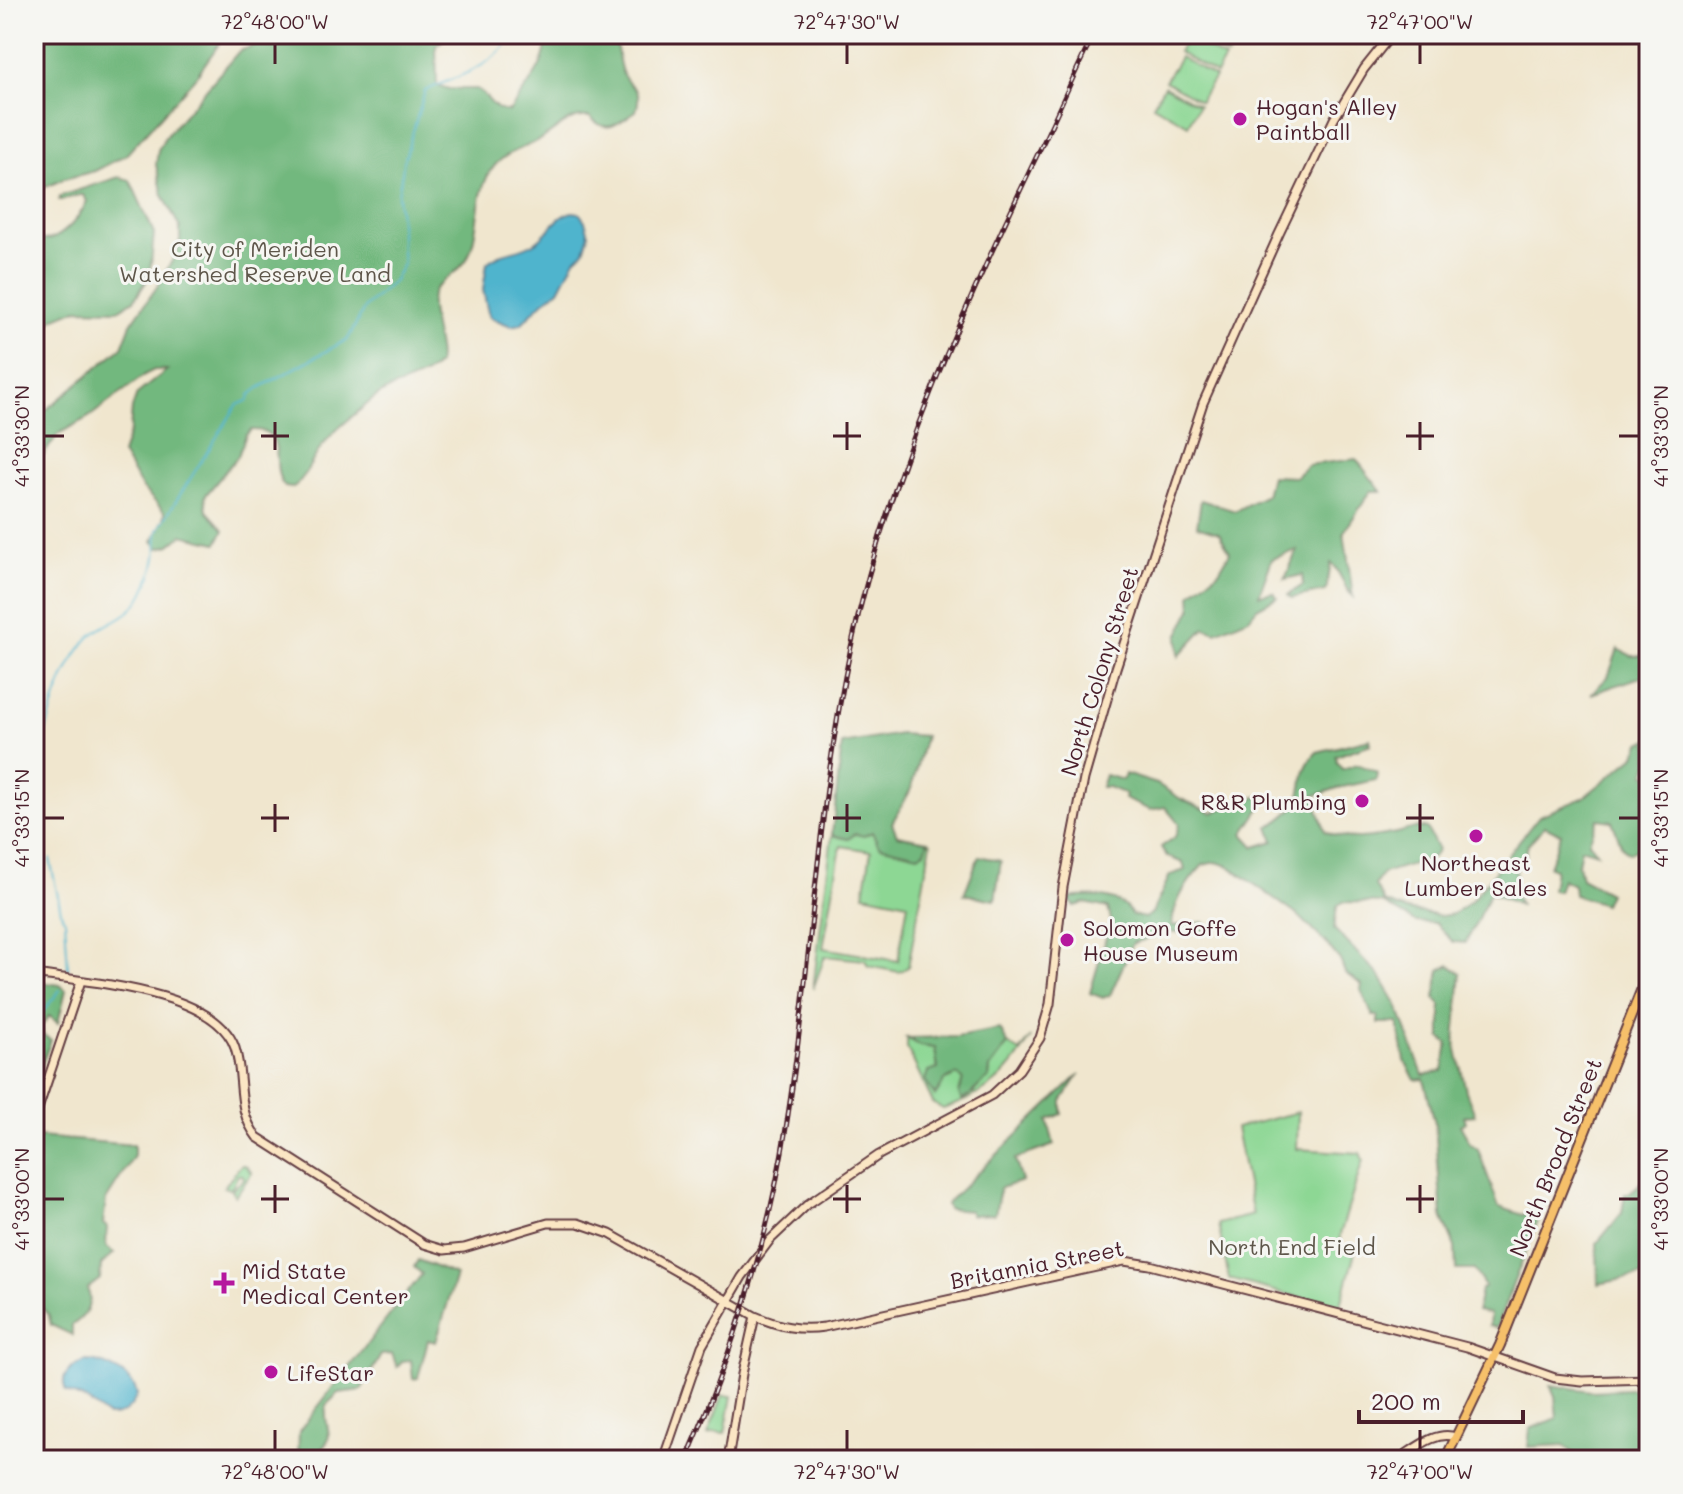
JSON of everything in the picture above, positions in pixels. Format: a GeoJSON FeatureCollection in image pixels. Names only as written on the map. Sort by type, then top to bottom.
{"type":"FeatureCollection","features":[{"type":"Feature","properties":{"kind":"main road","name":"North Colony Street"},"geometry":{"type":"LineString","coordinates":[[663,1460],[697,1357],[750,1264],[777,1232],[808,1204],[879,1155],[992,1095],[1019,1070],[1034,1049],[1050,1004],[1061,898],[1084,779],[1116,668],[1203,403],[1334,119],[1359,77],[1392,34]]}},
{"type":"Feature","properties":{"kind":"main road","name":"North Broad Street"},"geometry":{"type":"LineString","coordinates":[[1445,1460],[1495,1356],[1649,971]]}},
{"type":"Feature","properties":{"kind":"main road","name":"Britannia Street"},"geometry":{"type":"LineString","coordinates":[[34,974],[165,997],[215,1020],[228,1034],[236,1051],[243,1112],[257,1137],[414,1240],[434,1248],[453,1250],[548,1223],[578,1223],[610,1234],[755,1316],[781,1326],[813,1329],[1124,1261],[1495,1356],[1541,1374],[1582,1381],[1649,1379]]}},
{"type":"Feature","properties":{"kind":"main road"},"geometry":{"type":"LineString","coordinates":[[34,1121],[81,981]]}},
{"type":"Feature","properties":{"kind":"main road"},"geometry":{"type":"LineString","coordinates":[[728,1460],[755,1316]]}},
{"type":"Feature","properties":{"kind":"main road"},"geometry":{"type":"LineString","coordinates":[[1397,1460],[1437,1436],[1446,1434],[1456,1437]]}},
{"type":"Feature","properties":{"kind":"green space"},"geometry":{"type":"Polygon","coordinates":[[[34,34],[226,34],[195,78],[126,155],[95,171],[64,179],[34,192],[34,34]]]}},
{"type":"Feature","properties":{"kind":"green space","name":"City of Meriden Watershed Reserve Land"},"geometry":{"type":"Polygon","coordinates":[[[288,34],[452,34],[436,45],[437,85],[449,89],[477,89],[500,110],[510,111],[540,65],[546,34],[615,34],[622,72],[637,92],[638,103],[636,111],[613,126],[603,126],[590,117],[569,120],[541,139],[507,155],[493,168],[482,192],[467,259],[437,287],[431,299],[439,354],[437,365],[422,376],[389,389],[352,416],[325,442],[292,488],[285,487],[280,479],[275,442],[271,435],[251,430],[238,456],[205,496],[207,511],[224,530],[217,543],[182,535],[170,545],[159,548],[153,541],[165,512],[142,488],[122,454],[137,394],[167,370],[154,370],[146,374],[89,417],[58,434],[34,469],[34,420],[122,347],[131,324],[177,252],[180,228],[163,195],[156,165],[158,150],[165,137],[239,51],[288,34]]]}},
{"type":"Feature","properties":{"kind":"green space"},"geometry":{"type":"Polygon","coordinates":[[[1189,34],[1238,34],[1240,35],[1227,56],[1189,34]]]}},
{"type":"Feature","properties":{"kind":"green space"},"geometry":{"type":"Polygon","coordinates":[[[1187,36],[1225,59],[1216,74],[1178,52],[1187,36]]]}},
{"type":"Feature","properties":{"kind":"green space"},"geometry":{"type":"Polygon","coordinates":[[[1180,57],[1215,77],[1200,101],[1165,81],[1180,57]]]}},
{"type":"Feature","properties":{"kind":"green space"},"geometry":{"type":"Polygon","coordinates":[[[1164,86],[1199,105],[1188,125],[1153,105],[1164,86]]]}},
{"type":"Feature","properties":{"kind":"green space"},"geometry":{"type":"Polygon","coordinates":[[[119,177],[130,180],[154,233],[146,282],[134,300],[118,310],[77,309],[53,319],[42,333],[34,335],[34,238],[50,239],[66,230],[87,201],[83,195],[65,200],[59,200],[60,196],[119,177]]]}},
{"type":"Feature","properties":{"kind":"green space"},"geometry":{"type":"Polygon","coordinates":[[[1356,459],[1381,491],[1371,491],[1344,532],[1353,597],[1331,563],[1326,591],[1291,598],[1288,595],[1303,585],[1302,575],[1285,579],[1297,550],[1272,559],[1259,595],[1274,592],[1277,597],[1257,608],[1249,618],[1216,632],[1205,628],[1179,656],[1178,636],[1192,609],[1191,594],[1219,571],[1230,552],[1219,533],[1197,526],[1201,500],[1235,511],[1266,495],[1271,476],[1295,477],[1308,465],[1356,459]]]}},
{"type":"Feature","properties":{"kind":"green space"},"geometry":{"type":"Polygon","coordinates":[[[1618,649],[1632,656],[1649,656],[1649,674],[1591,694],[1608,677],[1618,649]]]}},
{"type":"Feature","properties":{"kind":"green space"},"geometry":{"type":"Polygon","coordinates":[[[900,734],[925,736],[911,789],[892,823],[897,835],[928,841],[925,851],[918,855],[879,846],[872,832],[864,836],[855,834],[848,839],[832,835],[842,744],[900,734]]]}},
{"type":"Feature","properties":{"kind":"green space"},"geometry":{"type":"Polygon","coordinates":[[[1370,739],[1371,744],[1336,756],[1343,769],[1357,764],[1377,772],[1376,780],[1314,796],[1325,831],[1342,837],[1360,838],[1415,828],[1427,829],[1438,850],[1432,858],[1383,873],[1375,885],[1384,902],[1405,910],[1441,916],[1453,914],[1471,901],[1539,816],[1583,798],[1634,757],[1641,743],[1649,739],[1649,763],[1645,774],[1649,775],[1649,846],[1647,844],[1629,853],[1622,847],[1612,821],[1598,819],[1589,842],[1597,853],[1581,848],[1578,864],[1581,878],[1609,893],[1604,904],[1574,895],[1573,885],[1562,879],[1558,891],[1552,890],[1555,869],[1549,867],[1561,834],[1545,826],[1528,844],[1525,859],[1516,870],[1514,892],[1520,905],[1490,893],[1466,943],[1453,942],[1435,923],[1415,922],[1382,903],[1343,902],[1337,906],[1334,929],[1379,975],[1397,1005],[1423,1075],[1443,1071],[1448,1044],[1441,1038],[1441,1005],[1435,998],[1440,970],[1449,965],[1461,973],[1455,1041],[1466,1091],[1475,1115],[1464,1116],[1466,1122],[1460,1125],[1470,1143],[1478,1149],[1499,1207],[1523,1215],[1538,1206],[1538,1220],[1496,1328],[1489,1326],[1490,1314],[1477,1311],[1481,1289],[1485,1287],[1474,1270],[1456,1270],[1455,1247],[1442,1216],[1435,1123],[1424,1079],[1415,1080],[1405,1061],[1398,1023],[1378,1023],[1378,1016],[1373,1016],[1361,990],[1362,985],[1345,973],[1340,960],[1326,943],[1300,917],[1229,866],[1216,862],[1203,865],[1182,893],[1172,926],[1204,922],[1208,927],[1203,931],[1168,933],[1133,943],[1110,995],[1103,998],[1090,993],[1111,920],[1108,908],[1085,903],[1075,906],[1067,898],[1094,896],[1111,899],[1119,902],[1132,915],[1145,918],[1152,913],[1170,875],[1185,870],[1183,863],[1166,856],[1161,847],[1175,837],[1179,824],[1165,807],[1150,810],[1124,799],[1125,794],[1101,787],[1105,775],[1123,780],[1125,774],[1157,784],[1213,813],[1240,801],[1265,795],[1265,801],[1243,834],[1255,847],[1274,841],[1269,827],[1295,804],[1301,794],[1307,766],[1317,752],[1370,739]]]}},
{"type":"Feature","properties":{"kind":"green space"},"geometry":{"type":"Polygon","coordinates":[[[873,832],[925,851],[928,841],[931,843],[908,967],[899,972],[868,966],[865,960],[825,956],[813,989],[832,835],[848,839],[855,834],[873,832]],[[841,846],[823,948],[898,961],[908,903],[864,894],[871,851],[841,846]]]}},
{"type":"Feature","properties":{"kind":"green space"},"geometry":{"type":"Polygon","coordinates":[[[979,856],[1001,861],[995,900],[964,894],[979,856]]]}},
{"type":"Feature","properties":{"kind":"green space"},"geometry":{"type":"Polygon","coordinates":[[[34,981],[60,985],[66,990],[58,1023],[49,1016],[42,1026],[43,1035],[51,1040],[34,1085],[34,981]]]}},
{"type":"Feature","properties":{"kind":"green space"},"geometry":{"type":"Polygon","coordinates":[[[1000,1029],[1008,1044],[990,1068],[989,1078],[962,1100],[959,1094],[963,1079],[957,1075],[945,1080],[935,1096],[925,1080],[928,1072],[938,1069],[935,1048],[921,1046],[907,1038],[957,1037],[1000,1029]]]}},
{"type":"Feature","properties":{"kind":"green space"},"geometry":{"type":"Polygon","coordinates":[[[1031,1037],[1013,1063],[994,1083],[972,1097],[943,1109],[933,1103],[907,1048],[907,1038],[921,1046],[935,1048],[938,1070],[936,1095],[945,1080],[957,1075],[963,1079],[959,1094],[973,1094],[979,1084],[989,1078],[990,1068],[1008,1044],[1020,1052],[1031,1037]]]}},
{"type":"Feature","properties":{"kind":"green space"},"geometry":{"type":"Polygon","coordinates":[[[1080,1074],[1062,1101],[1062,1114],[1048,1120],[1054,1145],[1015,1159],[1022,1181],[1000,1188],[995,1214],[970,1215],[970,1211],[948,1209],[946,1204],[1080,1074]]]}},
{"type":"Feature","properties":{"kind":"green space","name":"North End Field"},"geometry":{"type":"Polygon","coordinates":[[[1298,1112],[1297,1149],[1360,1153],[1363,1160],[1340,1235],[1340,1246],[1355,1252],[1340,1308],[1229,1279],[1218,1224],[1253,1215],[1236,1128],[1298,1112]]]}},
{"type":"Feature","properties":{"kind":"green space"},"geometry":{"type":"Polygon","coordinates":[[[39,1137],[134,1145],[134,1156],[106,1200],[103,1224],[107,1227],[106,1247],[114,1253],[101,1265],[100,1279],[87,1289],[89,1304],[81,1318],[72,1325],[72,1335],[51,1325],[49,1316],[37,1302],[41,1250],[44,1246],[43,1242],[34,1240],[34,1152],[39,1137]]]}},
{"type":"Feature","properties":{"kind":"green space"},"geometry":{"type":"Polygon","coordinates":[[[1649,1155],[1649,1274],[1598,1284],[1597,1243],[1622,1213],[1625,1193],[1645,1180],[1649,1155]]]}},
{"type":"Feature","properties":{"kind":"green space"},"geometry":{"type":"Polygon","coordinates":[[[241,1165],[252,1173],[235,1196],[232,1190],[244,1179],[243,1175],[238,1175],[231,1189],[224,1187],[241,1165]]]}},
{"type":"Feature","properties":{"kind":"green space"},"geometry":{"type":"Polygon","coordinates":[[[418,1260],[456,1275],[436,1342],[428,1340],[418,1378],[413,1379],[411,1360],[402,1361],[397,1367],[392,1354],[381,1355],[361,1390],[339,1393],[326,1405],[329,1434],[326,1444],[310,1460],[298,1460],[299,1431],[422,1274],[414,1267],[418,1260]]]}},
{"type":"Feature","properties":{"kind":"green space"},"geometry":{"type":"Polygon","coordinates":[[[1550,1385],[1591,1391],[1649,1388],[1649,1460],[1581,1460],[1564,1445],[1528,1447],[1530,1429],[1557,1418],[1555,1396],[1550,1385]]]}},
{"type":"Feature","properties":{"kind":"green space"},"geometry":{"type":"Polygon","coordinates":[[[723,1395],[732,1396],[725,1433],[708,1434],[723,1395]]]}},
{"type":"Feature","properties":{"kind":"water"},"geometry":{"type":"Polygon","coordinates":[[[579,213],[585,221],[589,234],[584,251],[575,259],[559,290],[521,324],[511,326],[489,317],[483,290],[487,263],[534,243],[562,217],[579,213]]]}},
{"type":"Feature","properties":{"kind":"water"},"geometry":{"type":"Polygon","coordinates":[[[85,1361],[109,1366],[130,1381],[137,1395],[126,1411],[107,1416],[86,1400],[66,1392],[64,1381],[67,1373],[85,1361]]]}},
{"type":"Feature","properties":{"kind":"waterway"},"geometry":{"type":"LineString","coordinates":[[34,773],[54,705],[75,656],[92,635],[124,615],[138,602],[154,566],[159,528],[237,405],[249,400],[250,395],[259,388],[348,339],[365,307],[393,282],[403,264],[398,195],[404,161],[425,91],[485,63],[514,34]]}},
{"type":"Feature","properties":{"kind":"waterway"},"geometry":{"type":"LineString","coordinates":[[34,804],[43,838]]}},
{"type":"Feature","properties":{"kind":"waterway"},"geometry":{"type":"LineString","coordinates":[[50,859],[65,920],[68,969]]}},
{"type":"Feature","properties":{"kind":"waterway"},"geometry":{"type":"LineString","coordinates":[[34,988],[41,990],[42,995],[34,1008]]}},
{"type":"Feature","properties":{"kind":"waterway"},"geometry":{"type":"LineString","coordinates":[[34,1023],[60,990]]}},
{"type":"Feature","properties":{"kind":"railway"},"geometry":{"type":"LineString","coordinates":[[686,1460],[743,1309],[774,1192],[792,1089],[829,773],[851,647],[867,581],[886,516],[932,389],[985,265],[1094,34]]}},
{"type":"Feature","properties":{"kind":"place","name":"Hogan's Alley Paintball"},"geometry":{"type":"Point","coordinates":[1240,119]}},
{"type":"Feature","properties":{"kind":"place","name":"R&R Plumbing"},"geometry":{"type":"Point","coordinates":[1362,801]}},
{"type":"Feature","properties":{"kind":"place","name":"Northeast Lumber Sales"},"geometry":{"type":"Point","coordinates":[1476,836]}},
{"type":"Feature","properties":{"kind":"place","name":"Solomon Goffe House Museum"},"geometry":{"type":"Point","coordinates":[1067,940]}},
{"type":"Feature","properties":{"kind":"place","name":"Mid State Medical Center"},"geometry":{"type":"Point","coordinates":[224,1283]}},
{"type":"Feature","properties":{"kind":"place","name":"LifeStar"},"geometry":{"type":"Point","coordinates":[271,1372]}}]}
